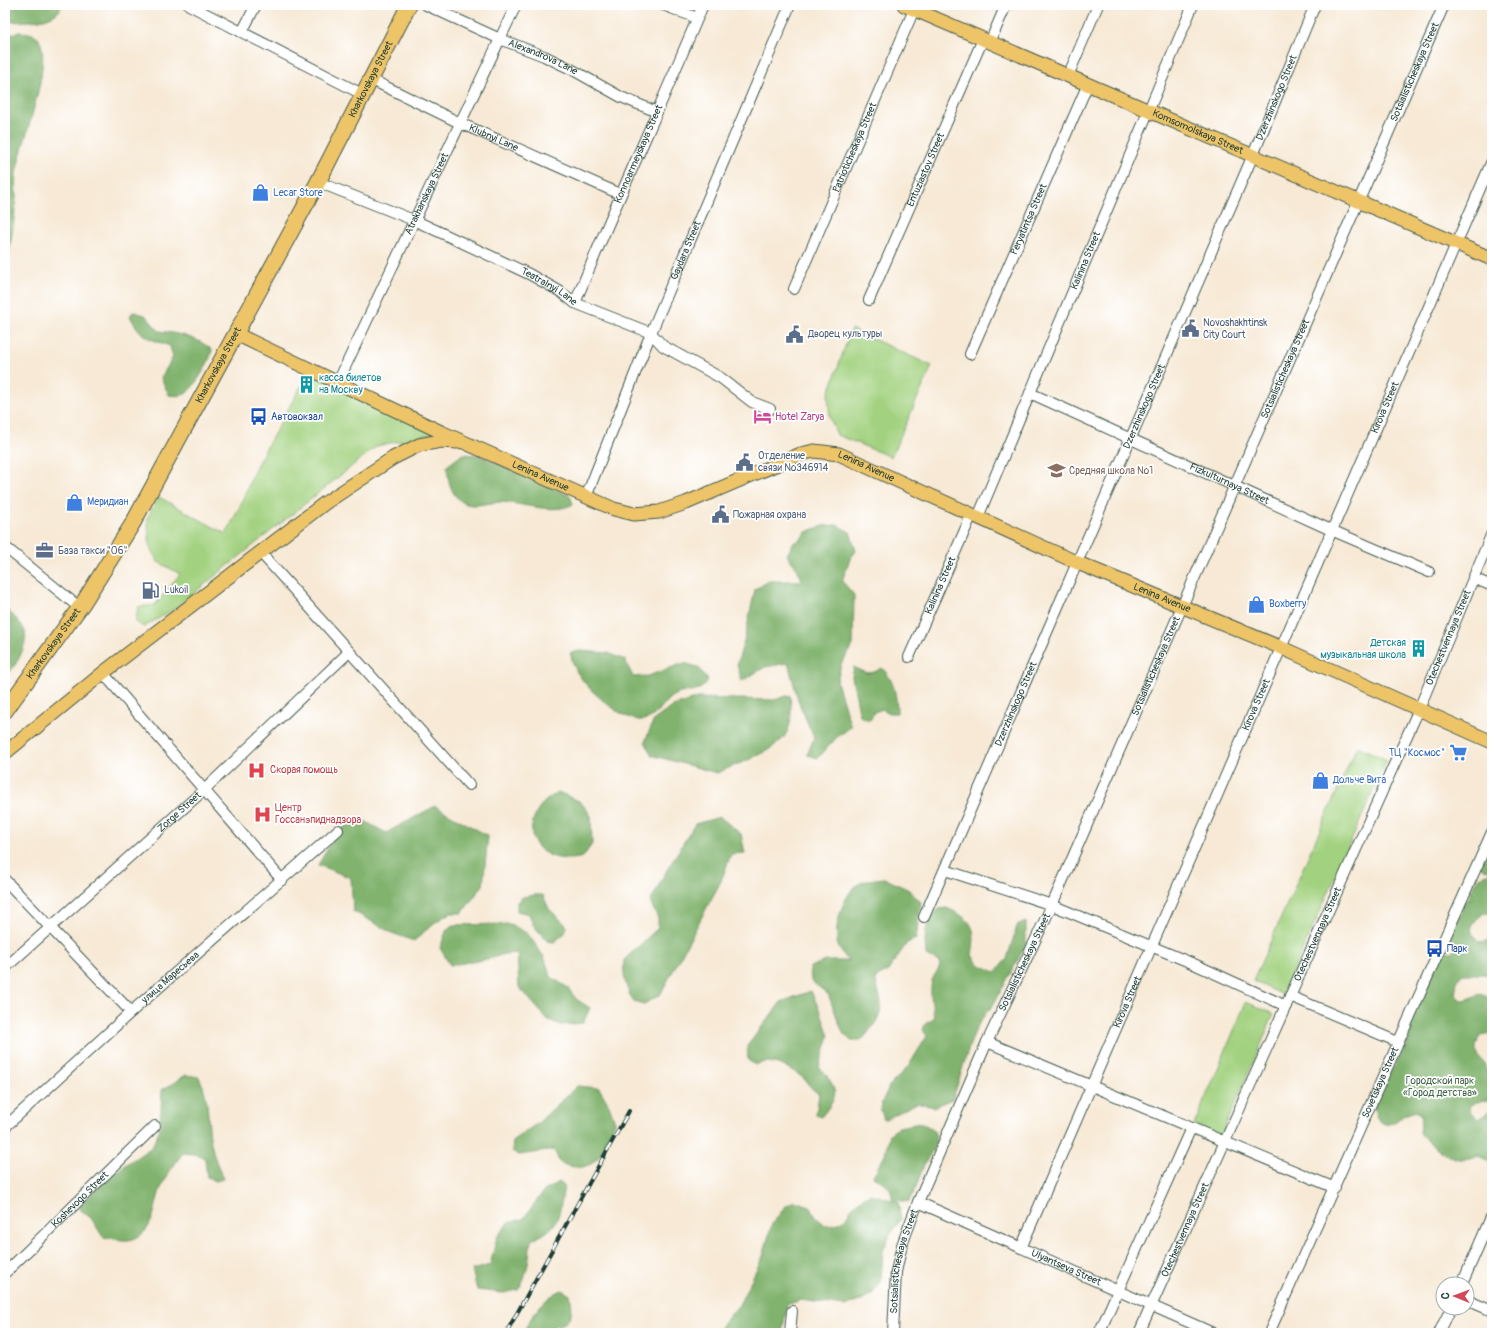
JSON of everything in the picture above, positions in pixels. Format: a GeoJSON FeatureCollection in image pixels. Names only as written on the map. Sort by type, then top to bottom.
{"type":"FeatureCollection","features":[{"type":"Feature","properties":{"kind":"highway","name":"Kharkovskaya Street"},"geometry":{"type":"LineString","coordinates":[[5,711],[80,608],[133,523],[318,182],[409,5]]}},
{"type":"Feature","properties":{"kind":"main road","name":"Komsomolskaya Street"},"geometry":{"type":"LineString","coordinates":[[911,6],[987,41],[1492,259]]}},
{"type":"Feature","properties":{"kind":"main road","name":"Lenina Avenue"},"geometry":{"type":"LineString","coordinates":[[236,334],[466,443],[614,509],[634,514],[659,512],[686,503],[801,454],[814,451],[839,454],[1078,562],[1282,648],[1419,708],[1492,742]]}},
{"type":"Feature","properties":{"kind":"main road"},"geometry":{"type":"LineString","coordinates":[[5,753],[103,673],[325,503],[393,458],[419,445],[441,441],[466,443]]}},
{"type":"Feature","properties":{"kind":"street"},"geometry":{"type":"LineString","coordinates":[[189,5],[362,94]]}},
{"type":"Feature","properties":{"kind":"street"},"geometry":{"type":"LineString","coordinates":[[242,32],[256,5]]}},
{"type":"Feature","properties":{"kind":"street","name":"Alexandrova Lane"},"geometry":{"type":"LineString","coordinates":[[426,5],[500,39],[544,56],[591,79],[621,98],[657,112]]}},
{"type":"Feature","properties":{"kind":"street","name":"Atrakhanskaya Street"},"geometry":{"type":"LineString","coordinates":[[338,382],[416,221],[460,123],[516,5]]}},
{"type":"Feature","properties":{"kind":"street"},"geometry":{"type":"LineString","coordinates":[[663,5],[697,18]]}},
{"type":"Feature","properties":{"kind":"street","name":"Konnoarmeyskaya Street"},"geometry":{"type":"LineString","coordinates":[[575,303],[620,194],[703,5]]}},
{"type":"Feature","properties":{"kind":"street","name":"Gaydara Street"},"geometry":{"type":"LineString","coordinates":[[586,496],[651,333],[790,5]]}},
{"type":"Feature","properties":{"kind":"street","name":"Entuziastov Street"},"geometry":{"type":"LineString","coordinates":[[869,300],[987,41],[1006,5]]}},
{"type":"Feature","properties":{"kind":"street"},"geometry":{"type":"LineString","coordinates":[[1068,76],[1098,5]]}},
{"type":"Feature","properties":{"kind":"street","name":"Kalinina Street"},"geometry":{"type":"LineString","coordinates":[[909,657],[975,516],[1030,393],[1193,5]]}},
{"type":"Feature","properties":{"kind":"street","name":"Dzerzhinskogo Street"},"geometry":{"type":"LineString","coordinates":[[924,917],[1253,155],[1315,5]]}},
{"type":"Feature","properties":{"kind":"street","name":"Sotsialisticheskaya Street"},"geometry":{"type":"LineString","coordinates":[[892,1333],[896,1272],[902,1245],[918,1202],[987,1042],[1052,905],[1444,5]]}},
{"type":"Feature","properties":{"kind":"street","name":"Patrioticheskaya Street"},"geometry":{"type":"LineString","coordinates":[[794,289],[911,6]]}},
{"type":"Feature","properties":{"kind":"street","name":"Klubnyi Lane"},"geometry":{"type":"LineString","coordinates":[[370,79],[460,123],[620,194]]}},
{"type":"Feature","properties":{"kind":"street","name":"Peryatintsa Street"},"geometry":{"type":"LineString","coordinates":[[970,354],[1088,84]]}},
{"type":"Feature","properties":{"kind":"street","name":"Kirova Street"},"geometry":{"type":"LineString","coordinates":[[1021,1248],[1150,946],[1282,648],[1331,530],[1492,161]]}},
{"type":"Feature","properties":{"kind":"street","name":"Teatralnyi Lane"},"geometry":{"type":"LineString","coordinates":[[318,182],[416,221],[529,274],[561,292],[575,303],[651,333],[663,346],[721,378],[752,402],[770,409]]}},
{"type":"Feature","properties":{"kind":"street","name":"Fizkulturnaya Street"},"geometry":{"type":"LineString","coordinates":[[1030,393],[1235,487],[1429,572]]}},
{"type":"Feature","properties":{"kind":"street","name":"Otechestvennaya Street"},"geometry":{"type":"LineString","coordinates":[[1139,1333],[1419,708],[1492,533]]}},
{"type":"Feature","properties":{"kind":"street"},"geometry":{"type":"LineString","coordinates":[[5,547],[80,608]]}},
{"type":"Feature","properties":{"kind":"street"},"geometry":{"type":"LineString","coordinates":[[260,552],[468,785]]}},
{"type":"Feature","properties":{"kind":"street"},"geometry":{"type":"LineString","coordinates":[[1473,578],[1492,586]]}},
{"type":"Feature","properties":{"kind":"street","name":"Zorge Street"},"geometry":{"type":"LineString","coordinates":[[5,968],[204,790],[349,652]]}},
{"type":"Feature","properties":{"kind":"street"},"geometry":{"type":"LineString","coordinates":[[103,673],[282,880]]}},
{"type":"Feature","properties":{"kind":"street","name":"улица Маресьева"},"geometry":{"type":"LineString","coordinates":[[5,1127],[131,1012],[338,830]]}},
{"type":"Feature","properties":{"kind":"street","name":"Sovetskaya Street"},"geometry":{"type":"LineString","coordinates":[[1270,1333],[1492,832]]}},
{"type":"Feature","properties":{"kind":"street"},"geometry":{"type":"LineString","coordinates":[[944,870],[1052,905],[1288,1001],[1398,1042]]}},
{"type":"Feature","properties":{"kind":"street"},"geometry":{"type":"LineString","coordinates":[[5,880],[131,1012]]}},
{"type":"Feature","properties":{"kind":"street"},"geometry":{"type":"LineString","coordinates":[[987,1042],[1335,1188]]}},
{"type":"Feature","properties":{"kind":"street","name":"Koshevogo Street"},"geometry":{"type":"LineString","coordinates":[[5,1273],[155,1126]]}},
{"type":"Feature","properties":{"kind":"street"},"geometry":{"type":"LineString","coordinates":[[1099,1333],[1191,1128]]}},
{"type":"Feature","properties":{"kind":"street","name":"Ulyantseva Street"},"geometry":{"type":"LineString","coordinates":[[918,1202],[1213,1333]]}},
{"type":"Feature","properties":{"kind":"street"},"geometry":{"type":"LineString","coordinates":[[1465,1276],[1492,1215]]}},
{"type":"Feature","properties":{"kind":"street"},"geometry":{"type":"LineString","coordinates":[[1475,1304],[1492,1311]]}},
{"type":"Feature","properties":{"kind":"street"},"geometry":{"type":"LineString","coordinates":[[790,1333],[792,1311]]}},
{"type":"Feature","properties":{"kind":"street"},"geometry":{"type":"LineString","coordinates":[[1440,1333],[1447,1316]]}},
{"type":"Feature","properties":{"kind":"green space"},"geometry":{"type":"Polygon","coordinates":[[[5,5],[62,5],[59,11],[53,16],[37,20],[5,22],[5,5]]]}},
{"type":"Feature","properties":{"kind":"green space"},"geometry":{"type":"Polygon","coordinates":[[[19,32],[30,33],[38,38],[41,44],[43,56],[39,89],[16,173],[15,214],[8,262],[5,270],[5,36],[19,32]]]}},
{"type":"Feature","properties":{"kind":"green space"},"geometry":{"type":"Polygon","coordinates":[[[133,312],[145,315],[159,331],[195,339],[212,350],[202,374],[185,394],[177,396],[169,395],[161,378],[173,357],[170,346],[146,337],[134,324],[130,316],[133,312]]]}},
{"type":"Feature","properties":{"kind":"green space"},"geometry":{"type":"Polygon","coordinates":[[[851,329],[932,366],[891,457],[837,435],[830,418],[828,396],[851,329]]]}},
{"type":"Feature","properties":{"kind":"green space"},"geometry":{"type":"Polygon","coordinates":[[[310,370],[441,432],[377,446],[174,609],[144,627],[135,622],[138,607],[155,605],[180,574],[158,562],[150,547],[147,518],[159,497],[226,534],[242,502],[255,468],[310,370]]]}},
{"type":"Feature","properties":{"kind":"green space"},"geometry":{"type":"Polygon","coordinates":[[[463,454],[478,455],[570,496],[573,504],[566,507],[538,508],[501,502],[477,505],[464,503],[459,500],[451,487],[447,466],[463,454]]]}},
{"type":"Feature","properties":{"kind":"green space"},"geometry":{"type":"Polygon","coordinates":[[[837,525],[850,532],[856,551],[850,559],[842,581],[854,595],[853,645],[841,664],[837,682],[851,727],[837,737],[818,758],[807,755],[814,738],[799,703],[788,663],[765,667],[742,681],[737,665],[745,637],[755,589],[769,581],[801,581],[798,570],[787,555],[793,543],[801,539],[806,532],[822,526],[837,525]]]}},
{"type":"Feature","properties":{"kind":"green space"},"geometry":{"type":"Polygon","coordinates":[[[5,607],[24,628],[25,644],[13,668],[5,677],[5,607]]]}},
{"type":"Feature","properties":{"kind":"green space"},"geometry":{"type":"Polygon","coordinates":[[[580,651],[608,653],[625,660],[633,677],[648,676],[684,663],[698,667],[708,680],[704,685],[696,690],[676,694],[671,697],[652,717],[643,720],[635,719],[615,710],[595,694],[580,677],[570,653],[580,651]]]}},
{"type":"Feature","properties":{"kind":"green space"},"geometry":{"type":"Polygon","coordinates":[[[854,667],[868,673],[875,672],[882,668],[886,672],[894,689],[897,713],[889,713],[883,709],[874,712],[871,719],[865,719],[860,716],[852,677],[854,667]]]}},
{"type":"Feature","properties":{"kind":"green space"},"geometry":{"type":"Polygon","coordinates":[[[790,695],[790,725],[786,734],[781,740],[765,751],[717,773],[651,755],[645,741],[654,720],[673,706],[698,698],[774,700],[790,695]]]}},
{"type":"Feature","properties":{"kind":"green space"},"geometry":{"type":"Polygon","coordinates":[[[1357,746],[1387,760],[1283,995],[1253,981],[1357,746]]]}},
{"type":"Feature","properties":{"kind":"green space"},"geometry":{"type":"Polygon","coordinates":[[[558,792],[581,802],[591,816],[592,844],[583,857],[570,859],[548,855],[540,849],[534,841],[532,832],[533,821],[539,808],[545,801],[558,792]]]}},
{"type":"Feature","properties":{"kind":"green space"},"geometry":{"type":"Polygon","coordinates":[[[435,806],[488,836],[483,885],[462,913],[450,913],[434,923],[414,941],[392,933],[353,911],[351,878],[318,865],[338,830],[361,819],[386,833],[435,806]]]}},
{"type":"Feature","properties":{"kind":"green space"},"geometry":{"type":"Polygon","coordinates":[[[720,817],[741,834],[745,853],[731,854],[721,881],[660,995],[644,1004],[633,1001],[625,981],[624,960],[658,928],[658,918],[650,902],[668,868],[695,824],[720,817]]]}},
{"type":"Feature","properties":{"kind":"green space","name":"Городской парк «Город детства»"},"geometry":{"type":"Polygon","coordinates":[[[1492,835],[1492,914],[1484,913],[1476,920],[1472,930],[1475,938],[1480,942],[1492,940],[1492,977],[1484,974],[1462,974],[1457,982],[1455,995],[1461,1000],[1466,1000],[1480,994],[1488,996],[1492,999],[1492,1033],[1481,1035],[1476,1047],[1476,1053],[1486,1066],[1489,1101],[1476,1102],[1469,1106],[1470,1112],[1478,1119],[1492,1110],[1492,1162],[1478,1156],[1471,1159],[1454,1158],[1438,1150],[1419,1133],[1421,1115],[1416,1111],[1403,1116],[1393,1123],[1382,1123],[1375,1114],[1375,1105],[1377,1097],[1385,1081],[1408,1043],[1412,1020],[1431,976],[1445,951],[1453,952],[1454,945],[1450,934],[1478,878],[1489,873],[1490,870],[1483,869],[1481,867],[1492,835]]]}},
{"type":"Feature","properties":{"kind":"green space"},"geometry":{"type":"Polygon","coordinates":[[[884,878],[909,890],[921,902],[916,939],[907,943],[887,972],[875,978],[881,1006],[878,1018],[861,1041],[851,1041],[843,1033],[828,994],[811,981],[810,967],[826,961],[848,961],[840,950],[836,933],[837,924],[843,905],[852,890],[860,883],[884,878]]]}},
{"type":"Feature","properties":{"kind":"green space"},"geometry":{"type":"Polygon","coordinates":[[[543,895],[549,909],[567,926],[565,933],[554,942],[547,941],[534,926],[529,914],[517,911],[517,902],[523,897],[543,895]]]}},
{"type":"Feature","properties":{"kind":"green space"},"geometry":{"type":"Polygon","coordinates":[[[947,908],[963,916],[968,921],[973,931],[974,938],[972,955],[978,964],[995,972],[1007,959],[1017,926],[1026,922],[1026,945],[992,1007],[984,1015],[978,1025],[952,1099],[934,1107],[917,1103],[884,1120],[880,1107],[889,1086],[908,1067],[927,1036],[923,1030],[925,1024],[934,1019],[931,986],[940,962],[927,956],[925,937],[930,919],[938,909],[947,908]]]}},
{"type":"Feature","properties":{"kind":"green space"},"geometry":{"type":"Polygon","coordinates":[[[510,924],[528,934],[544,957],[551,977],[567,987],[576,999],[590,1008],[583,1023],[561,1025],[547,1019],[519,987],[517,953],[504,954],[489,959],[450,965],[440,948],[447,929],[454,925],[510,924]]]}},
{"type":"Feature","properties":{"kind":"green space"},"geometry":{"type":"Polygon","coordinates":[[[811,991],[829,1036],[819,1067],[830,1081],[835,1092],[832,1103],[821,1117],[816,1115],[819,1094],[798,1074],[788,1068],[772,1062],[765,1062],[755,1065],[748,1060],[747,1046],[781,1002],[811,991]]]}},
{"type":"Feature","properties":{"kind":"green space"},"geometry":{"type":"Polygon","coordinates":[[[1246,1002],[1274,1014],[1221,1137],[1194,1125],[1246,1002]]]}},
{"type":"Feature","properties":{"kind":"green space"},"geometry":{"type":"Polygon","coordinates":[[[186,1075],[199,1077],[203,1086],[207,1103],[210,1138],[215,1159],[223,1179],[216,1181],[207,1177],[205,1159],[200,1155],[183,1153],[173,1166],[162,1185],[152,1219],[145,1231],[140,1236],[130,1240],[103,1237],[91,1218],[78,1208],[109,1176],[152,1147],[160,1128],[162,1090],[186,1075]]]}},
{"type":"Feature","properties":{"kind":"green space"},"geometry":{"type":"Polygon","coordinates":[[[577,1086],[599,1088],[609,1105],[615,1122],[597,1159],[591,1164],[583,1167],[573,1167],[560,1163],[554,1150],[519,1155],[512,1151],[513,1140],[538,1123],[577,1086]]]}},
{"type":"Feature","properties":{"kind":"green space"},"geometry":{"type":"Polygon","coordinates":[[[921,1123],[931,1128],[935,1133],[936,1145],[925,1162],[914,1192],[908,1202],[892,1199],[891,1190],[889,1187],[873,1176],[885,1154],[890,1134],[899,1127],[921,1123]]]}},
{"type":"Feature","properties":{"kind":"green space"},"geometry":{"type":"Polygon","coordinates":[[[559,1182],[564,1186],[557,1219],[548,1231],[531,1240],[526,1272],[518,1290],[503,1293],[477,1290],[472,1270],[490,1265],[497,1237],[508,1223],[523,1219],[544,1191],[559,1182]]]}},
{"type":"Feature","properties":{"kind":"green space"},"geometry":{"type":"Polygon","coordinates":[[[870,1194],[898,1202],[901,1219],[890,1235],[883,1251],[881,1281],[873,1293],[860,1301],[844,1306],[800,1300],[787,1305],[782,1333],[715,1333],[739,1305],[763,1256],[772,1224],[785,1207],[794,1201],[810,1206],[816,1217],[825,1225],[833,1224],[839,1223],[845,1219],[859,1200],[870,1194]]]}},
{"type":"Feature","properties":{"kind":"green space"},"geometry":{"type":"Polygon","coordinates":[[[562,1290],[570,1295],[572,1306],[568,1320],[559,1325],[553,1326],[550,1333],[523,1333],[530,1320],[544,1302],[555,1293],[562,1290]]]}},
{"type":"Feature","properties":{"kind":"railway"},"geometry":{"type":"LineString","coordinates":[[506,1333],[629,1111]]}},
{"type":"Feature","properties":{"kind":"place","name":"Lecar Store"},"geometry":{"type":"Point","coordinates":[260,193]}},
{"type":"Feature","properties":{"kind":"place","name":"Novoshakhtinsk City Court"},"geometry":{"type":"Point","coordinates":[1190,329]}},
{"type":"Feature","properties":{"kind":"place","name":"Дворец культуры"},"geometry":{"type":"Point","coordinates":[795,334]}},
{"type":"Feature","properties":{"kind":"place","name":"касса билетов на Москву"},"geometry":{"type":"Point","coordinates":[306,384]}},
{"type":"Feature","properties":{"kind":"place","name":"Автовокзал"},"geometry":{"type":"Point","coordinates":[258,417]}},
{"type":"Feature","properties":{"kind":"place","name":"Hotel Zarya"},"geometry":{"type":"Point","coordinates":[762,417]}},
{"type":"Feature","properties":{"kind":"place","name":"Отделение связи №346914"},"geometry":{"type":"Point","coordinates":[745,462]}},
{"type":"Feature","properties":{"kind":"place","name":"Средняя школа №1"},"geometry":{"type":"Point","coordinates":[1056,471]}},
{"type":"Feature","properties":{"kind":"place","name":"Меридиан"},"geometry":{"type":"Point","coordinates":[74,502]}},
{"type":"Feature","properties":{"kind":"place","name":"Пожарная охрана"},"geometry":{"type":"Point","coordinates":[720,515]}},
{"type":"Feature","properties":{"kind":"place","name":"База такси \"06\""},"geometry":{"type":"Point","coordinates":[45,551]}},
{"type":"Feature","properties":{"kind":"place","name":"Lukoil"},"geometry":{"type":"Point","coordinates":[151,590]}},
{"type":"Feature","properties":{"kind":"place","name":"Boxberry"},"geometry":{"type":"Point","coordinates":[1256,604]}},
{"type":"Feature","properties":{"kind":"place","name":"Детская музыкальная школа"},"geometry":{"type":"Point","coordinates":[1419,649]}},
{"type":"Feature","properties":{"kind":"place","name":"ТЦ \"Космос\""},"geometry":{"type":"Point","coordinates":[1458,753]}},
{"type":"Feature","properties":{"kind":"place","name":"Скорая помощь"},"geometry":{"type":"Point","coordinates":[257,770]}},
{"type":"Feature","properties":{"kind":"place","name":"Дольче Вита"},"geometry":{"type":"Point","coordinates":[1320,780]}},
{"type":"Feature","properties":{"kind":"place","name":"Центр Госсанэпиднадзора"},"geometry":{"type":"Point","coordinates":[262,814]}},
{"type":"Feature","properties":{"kind":"place","name":"Парк"},"geometry":{"type":"Point","coordinates":[1434,949]}}]}
